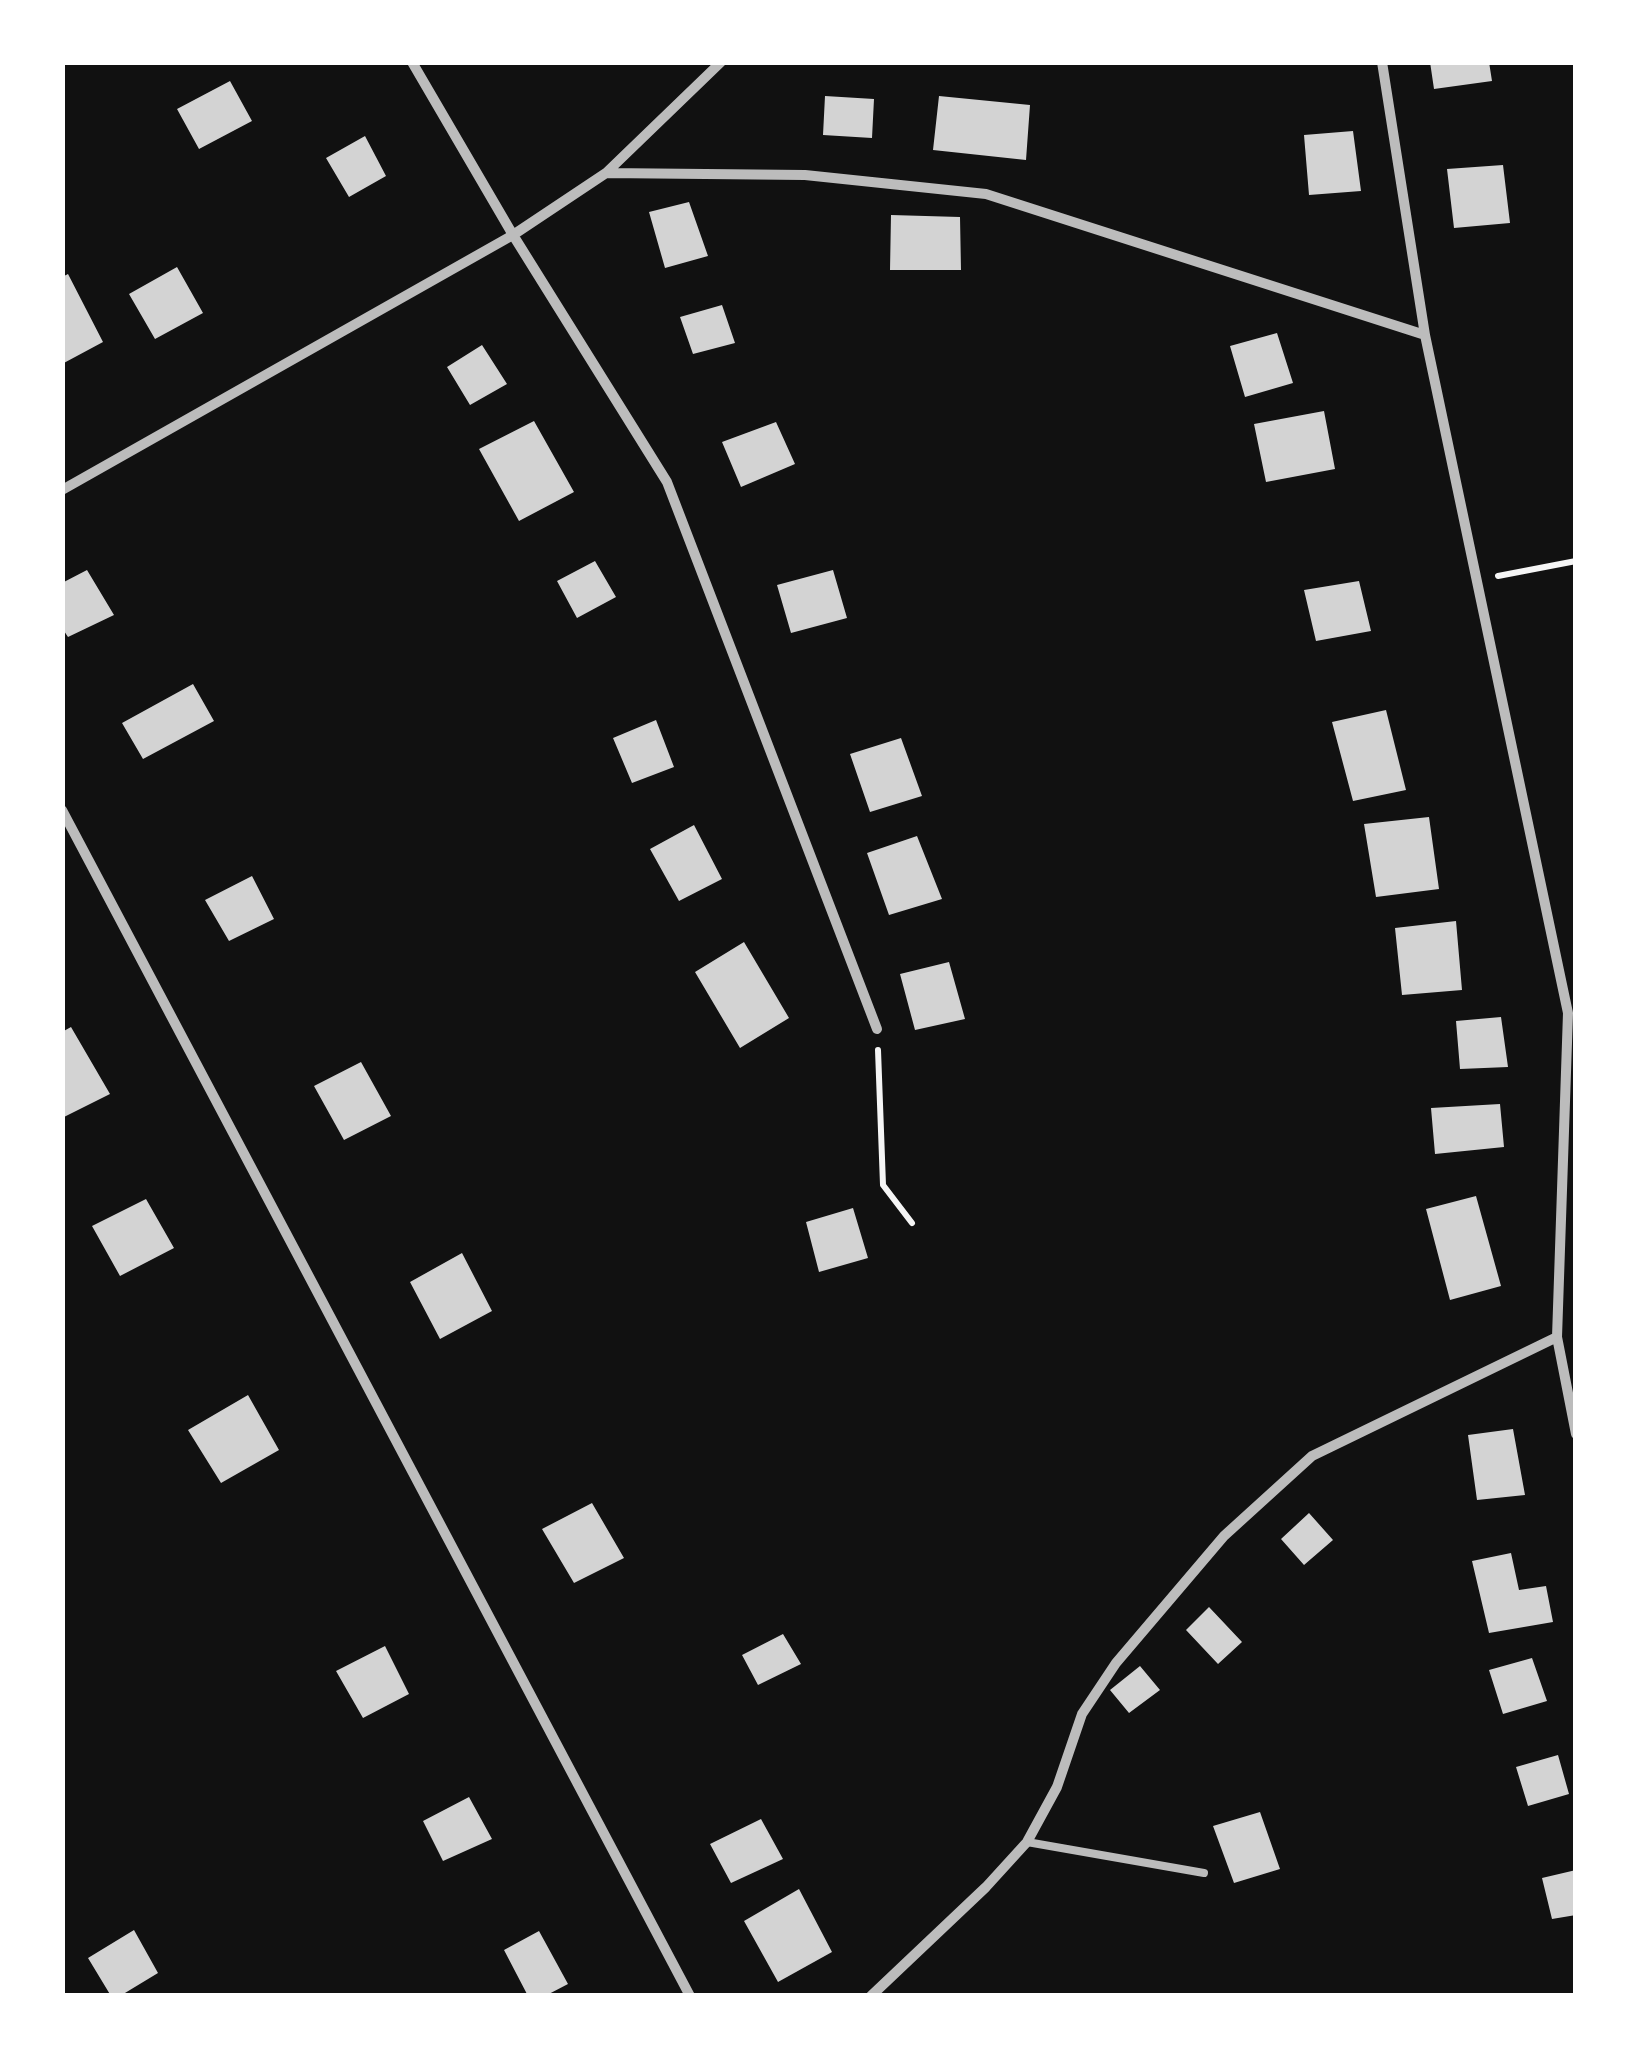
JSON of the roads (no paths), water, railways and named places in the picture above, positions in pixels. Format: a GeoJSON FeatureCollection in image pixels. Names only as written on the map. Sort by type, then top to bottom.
{"type":"FeatureCollection","features":[{"type":"Feature","properties":{"kind":"street"},"geometry":{"type":"LineString","coordinates":[[412,62],[512,235],[667,482],[877,1029]]}},
{"type":"Feature","properties":{"kind":"street"},"geometry":{"type":"LineString","coordinates":[[62,490],[512,235],[606,173],[721,62]]}},
{"type":"Feature","properties":{"kind":"street"},"geometry":{"type":"LineString","coordinates":[[1382,62],[1426,335],[1568,1013],[1557,1338],[1576,1434]]}},
{"type":"Feature","properties":{"kind":"street"},"geometry":{"type":"LineString","coordinates":[[606,173],[805,175],[986,194],[1426,335]]}},
{"type":"Feature","properties":{"kind":"street"},"geometry":{"type":"LineString","coordinates":[[62,810],[690,1996]]}},
{"type":"Feature","properties":{"kind":"street"},"geometry":{"type":"LineString","coordinates":[[870,1996],[986,1887],[1027,1842],[1057,1788],[1082,1714],[1116,1663],[1224,1536],[1312,1456],[1557,1338]]}},
{"type":"Feature","properties":{"kind":"lane"},"geometry":{"type":"LineString","coordinates":[[1027,1842],[1204,1873]]}}]}
